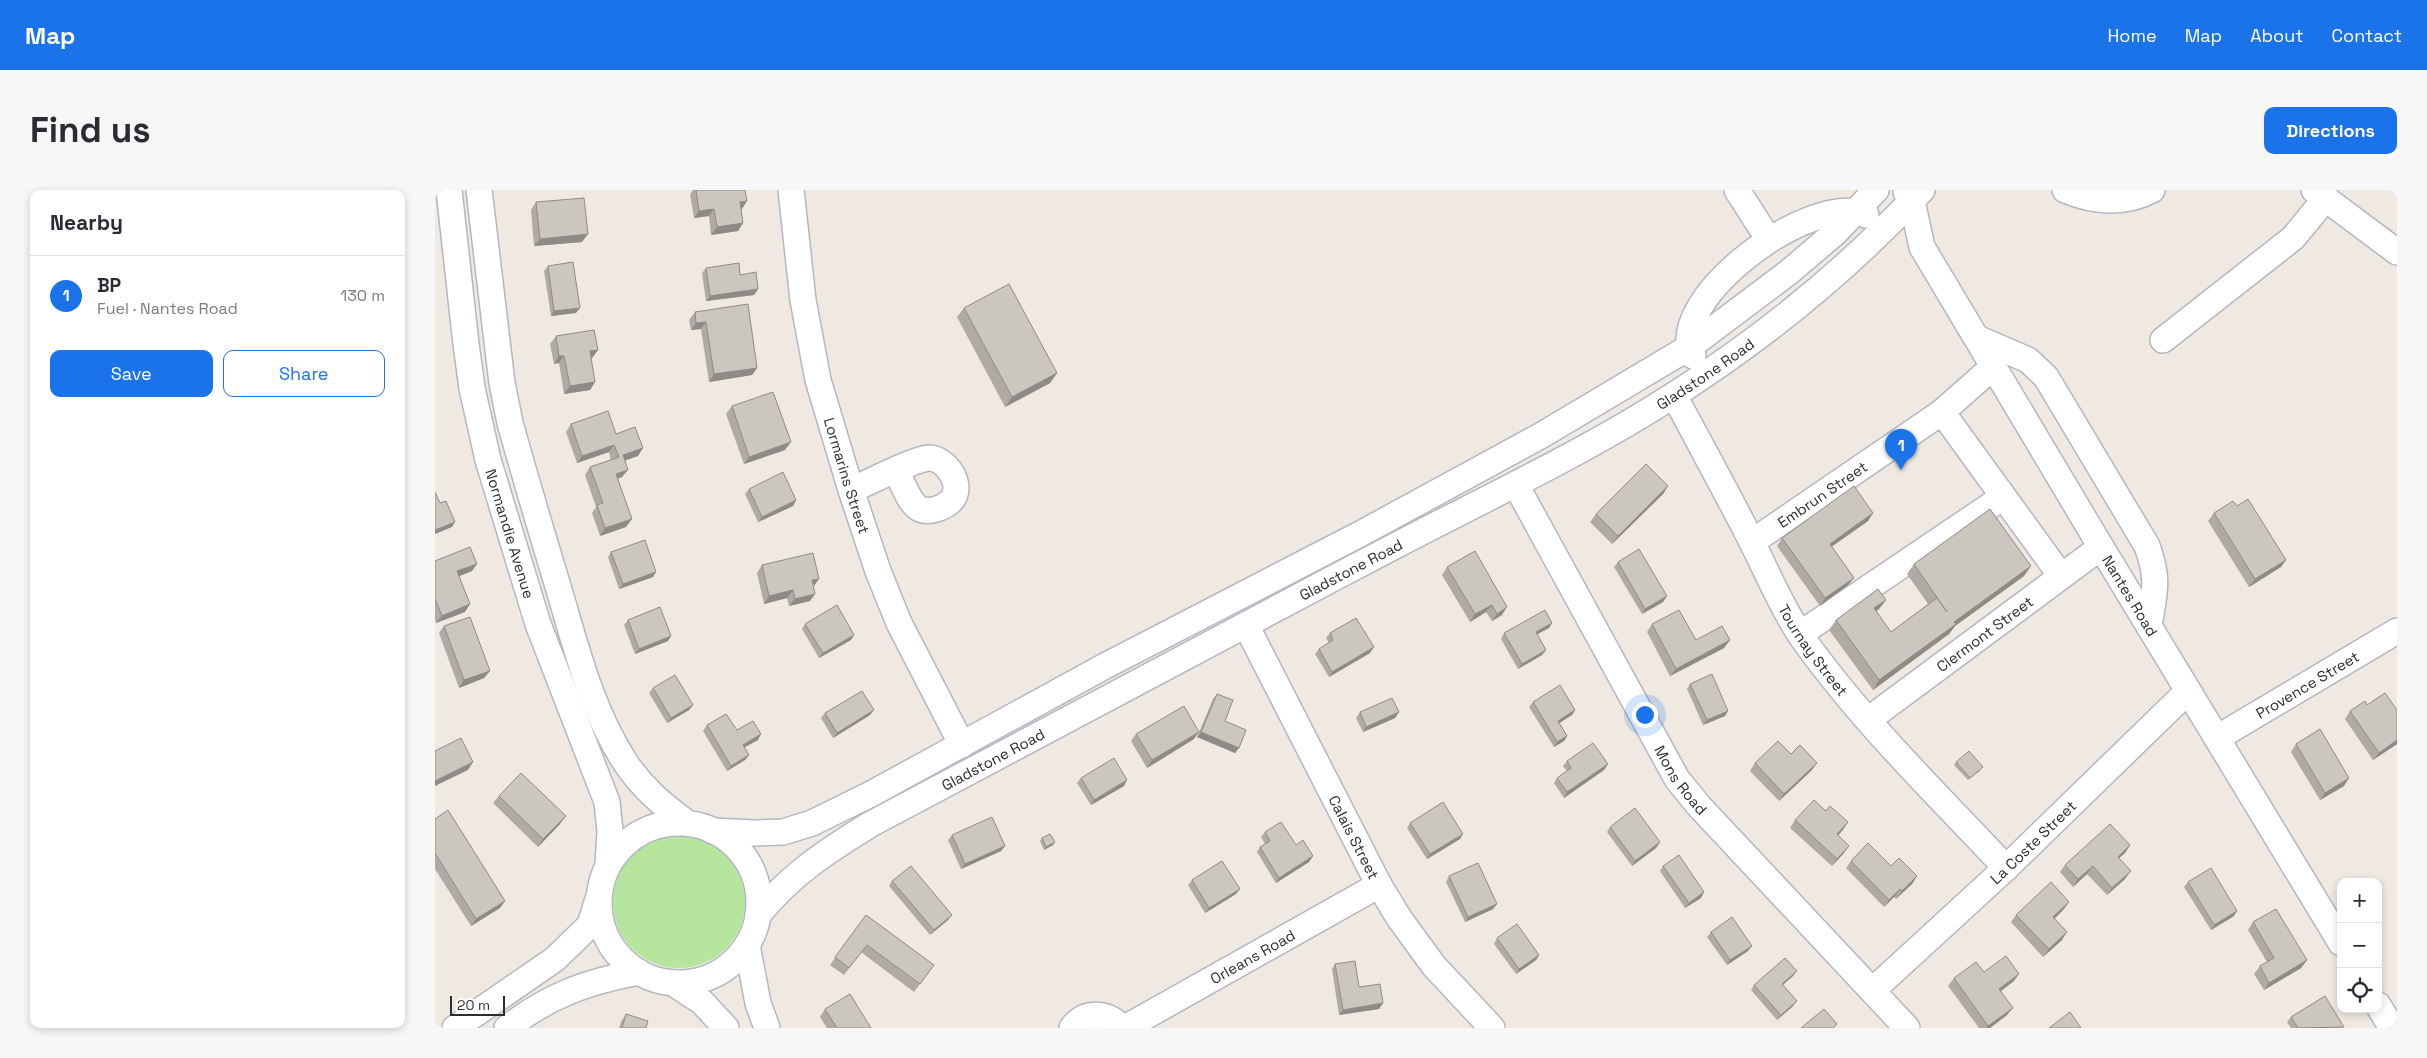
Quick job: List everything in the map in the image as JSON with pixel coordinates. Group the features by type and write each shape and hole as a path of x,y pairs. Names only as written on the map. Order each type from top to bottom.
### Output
{"street":[{"name":"Normandie Avenue","path":"449,190 472,388 488,460 539,624 607,802 610,831 608,865"},
{"name":"Normandie Avenue","path":"479,190 502,383 509,423 582,670 602,720 625,762 659,802 687,823"},
{"name":"Lormarins Street","path":"791,190 803,300 818,380 878,571 953,749 945,765 956,779"},
{"path":"1737,190 1767,237"},
{"name":"Gladstone Road","path":"713,831 783,832 812,823 1524,445 1689,348 1789,272 1836,232 1876,190"},
{"path":"2065,190 2083,198 2100,201 2123,200 2152,190"},
{"name":"Gladstone Road","path":"758,915 782,886 822,854 871,824 1539,473 1674,395 1755,339 1807,298 1886,229 1913,194"},
{"name":"Nantes Road","path":"1913,194 1923,247 2101,547 2337,936"},
{"path":"2163,340 2293,238 2320,194 2397,252"},
{"path":"1703,375 1689,348 1693,316 1709,287 1723,272 1767,237 1812,211 1829,206 1858,209 1886,229 1923,247"},
{"path":"1977,338 2028,360 2046,377 2147,546 2155,567 2157,583 2149,625"},
{"name":"Embrun Street","path":"1752,542 1943,412 1994,366"},
{"path":"1635,379 1652,408"},
{"name":"Tournay Street","path":"1674,395 1752,542 1777,596 1800,634 1831,678 2006,868"},
{"path":"1943,412 2061,576"},
{"path":"1524,445 1539,473"},
{"name":"Mons Road","path":"1479,469 1505,490 1677,779 1699,806 1907,1028"},
{"path":"851,490 896,471"},
{"path":"1800,634 2003,497"},
{"name":"Clermont Street","path":"1868,720 2101,547"},
{"path":"1254,589 1261,596 1269,614"},
{"path":"1211,611 1213,625 1225,637"},
{"name":"Calais Street","path":"1246,626 1379,885 1399,918 1434,966 1492,1028"},
{"name":"Provence Street","path":"2217,738 2397,631"},
{"name":"La Coste Street","path":"1873,990 2006,868 2188,691"},
{"path":"984,733 994,750 996,758"},
{"path":"455,1028 539,972 590,925 608,865 622,846 641,832 663,824 687,823 713,831 730,842 744,857 754,875 758,895 758,915 754,931 747,945 728,967 702,980 673,983 655,980 639,972 621,958 608,940 600,919 599,897"},
{"name":"Orleans Road","path":"1124,1028 1379,885"},
{"path":"747,945 758,1003 767,1028"},
{"path":"507,1028 527,1013 564,992 639,972"},
{"path":"673,983 702,1002 726,1028"},
{"path":"1072,1028 1083,1018 1101,1015 1109,1017 1124,1028"}],"green space":[{"path":"679,836 692,837 704,841 726,855 740,877 744,889 744,915 740,927 726,949 704,963 692,967 679,968 666,967 654,963 632,949 618,927 614,915 613,902 614,889 618,877 632,855 654,841 666,837"}],"building":[{"path":"696,190 745,190 747,201 740,202 743,223 717,227 714,209 699,211"},
{"path":"584,198 588,234 540,239 536,202"},
{"path":"573,262 580,308 554,311 548,266"},
{"path":"739,263 740,275 756,272 758,289 710,296 706,268"},
{"path":"1009,284 1057,373 1012,397 964,308"},
{"path":"748,304 757,368 714,374 706,322 696,323 695,312"},
{"path":"594,330 598,350 590,351 595,382 570,386 564,356 559,356 556,336"},
{"path":"773,392 791,442 749,457 732,406"},
{"path":"608,411 616,434 635,427 643,448 623,455 628,470 616,474 632,519 605,528 597,505 603,503 590,467 619,457 614,445 582,456 571,424"},
{"path":"1646,464 1668,486 1618,536 1596,514"},
{"path":"783,472 796,500 762,517 749,489"},
{"path":"1854,486 1873,513 1830,544 1854,578 1825,598 1782,538"},
{"path":"435,492 440,503 446,501 455,522 435,530"},
{"path":"2248,499 2286,560 2255,579 2214,513 2233,501 2237,506"},
{"path":"1990,509 2031,566 1879,680 1836,620 1878,589 1886,600 1874,608 1891,632 1937,598 1947,612 1914,564"},
{"path":"645,540 656,572 623,584 611,552"},
{"path":"470,547 477,564 457,571 470,604 442,616 435,599 435,561"},
{"path":"1639,549 1667,596 1645,609 1618,562"},
{"path":"1475,551 1507,607 1497,614 1492,605 1475,614 1447,567"},
{"path":"813,553 819,579 812,580 815,594 795,599 793,590 769,596 762,565"},
{"path":"837,605 854,635 823,653 805,624"},
{"path":"660,607 671,636 639,649 628,620"},
{"path":"1545,610 1552,623 1536,632 1546,650 1522,664 1504,633"},
{"path":"1679,610 1696,640 1722,626 1730,640 1676,669 1652,624"},
{"path":"470,617 490,671 464,680 444,626"},
{"path":"1356,618 1374,647 1332,672 1319,649 1333,640 1330,633"},
{"path":"1712,674 1728,711 1707,720 1690,684"},
{"path":"675,675 693,705 671,718 653,688"},
{"path":"1560,685 1575,710 1558,721 1567,736 1557,742 1533,702"},
{"path":"862,691 874,710 837,733 825,713"},
{"path":"2385,693 2397,710 2397,740 2379,753 2350,711 2365,701 2367,705"},
{"path":"1217,694 1233,700 1225,721 1246,730 1239,748 1201,732"},
{"path":"1392,698 1399,712 1366,727 1360,712"},
{"path":"1184,706 1199,732 1152,760 1136,734"},
{"path":"726,714 737,730 753,721 761,734 743,745 749,755 731,766 707,725"},
{"path":"2320,729 2349,778 2325,793 2296,744"},
{"path":"461,738 473,762 435,781 435,751"},
{"path":"1778,741 1791,754 1800,745 1817,763 1784,794 1755,763"},
{"path":"1593,743 1608,764 1567,792 1557,778 1571,768 1567,761"},
{"path":"1969,751 1983,767 1970,778 1956,762"},
{"path":"1114,758 1127,780 1094,800 1081,778"},
{"path":"521,773 566,816 543,839 499,796"},
{"path":"1814,800 1826,811 1830,806 1848,822 1837,834 1849,846 1837,859 1795,820"},
{"path":"1443,802 1463,834 1430,854 1410,823"},
{"path":"1635,808 1660,842 1635,861 1610,827"},
{"path":"448,810 505,901 476,919 435,853 435,819"},
{"path":"992,817 1005,846 965,864 952,835"},
{"path":"1281,822 1296,845 1303,840 1313,856 1279,878 1260,847 1270,841 1265,832"},
{"path":"2110,824 2130,845 2118,857 2131,871 2112,888 2093,866 2078,879 2065,865"},
{"path":"1050,834 1055,842 1046,847 1042,838"},
{"path":"1868,843 1891,866 1899,858 1917,876 1902,891 1900,889 1889,900 1851,861"},
{"path":"1679,855 1704,892 1689,903 1663,866"},
{"path":"1222,861 1240,889 1209,908 1192,880"},
{"path":"1478,863 1497,904 1468,917 1449,876"},
{"path":"911,866 952,915 934,930 892,881"},
{"path":"2211,868 2237,911 2214,925 2188,882"},
{"path":"2051,882 2069,902 2053,917 2067,932 2049,949 2016,915"},
{"path":"2276,909 2307,960 2269,983 2260,966 2274,958 2253,922"},
{"path":"866,915 934,965 920,984 867,945 849,968 835,957"},
{"path":"1732,917 1752,946 1730,960 1711,932"},
{"path":"1517,924 1539,955 1519,969 1497,938"},
{"path":"2006,956 2019,974 1999,989 2013,1008 1988,1026 1954,978 1976,962 1984,972"},
{"path":"1785,958 1797,971 1782,984 1797,1001 1781,1015 1754,985"},
{"path":"1355,961 1359,987 1380,984 1383,1003 1343,1010 1335,964"},
{"path":"850,994 871,1028 837,1028 825,1009"},
{"path":"2325,996 2344,1027 2298,1028 2291,1017"},
{"path":"1824,1009 1837,1024 1833,1028 1801,1028"},
{"path":"2070,1012 2081,1028 2049,1028"},
{"path":"626,1014 648,1021 646,1028 622,1028"}],"place":[{"name":"BP","path":"1901,470"}]}
